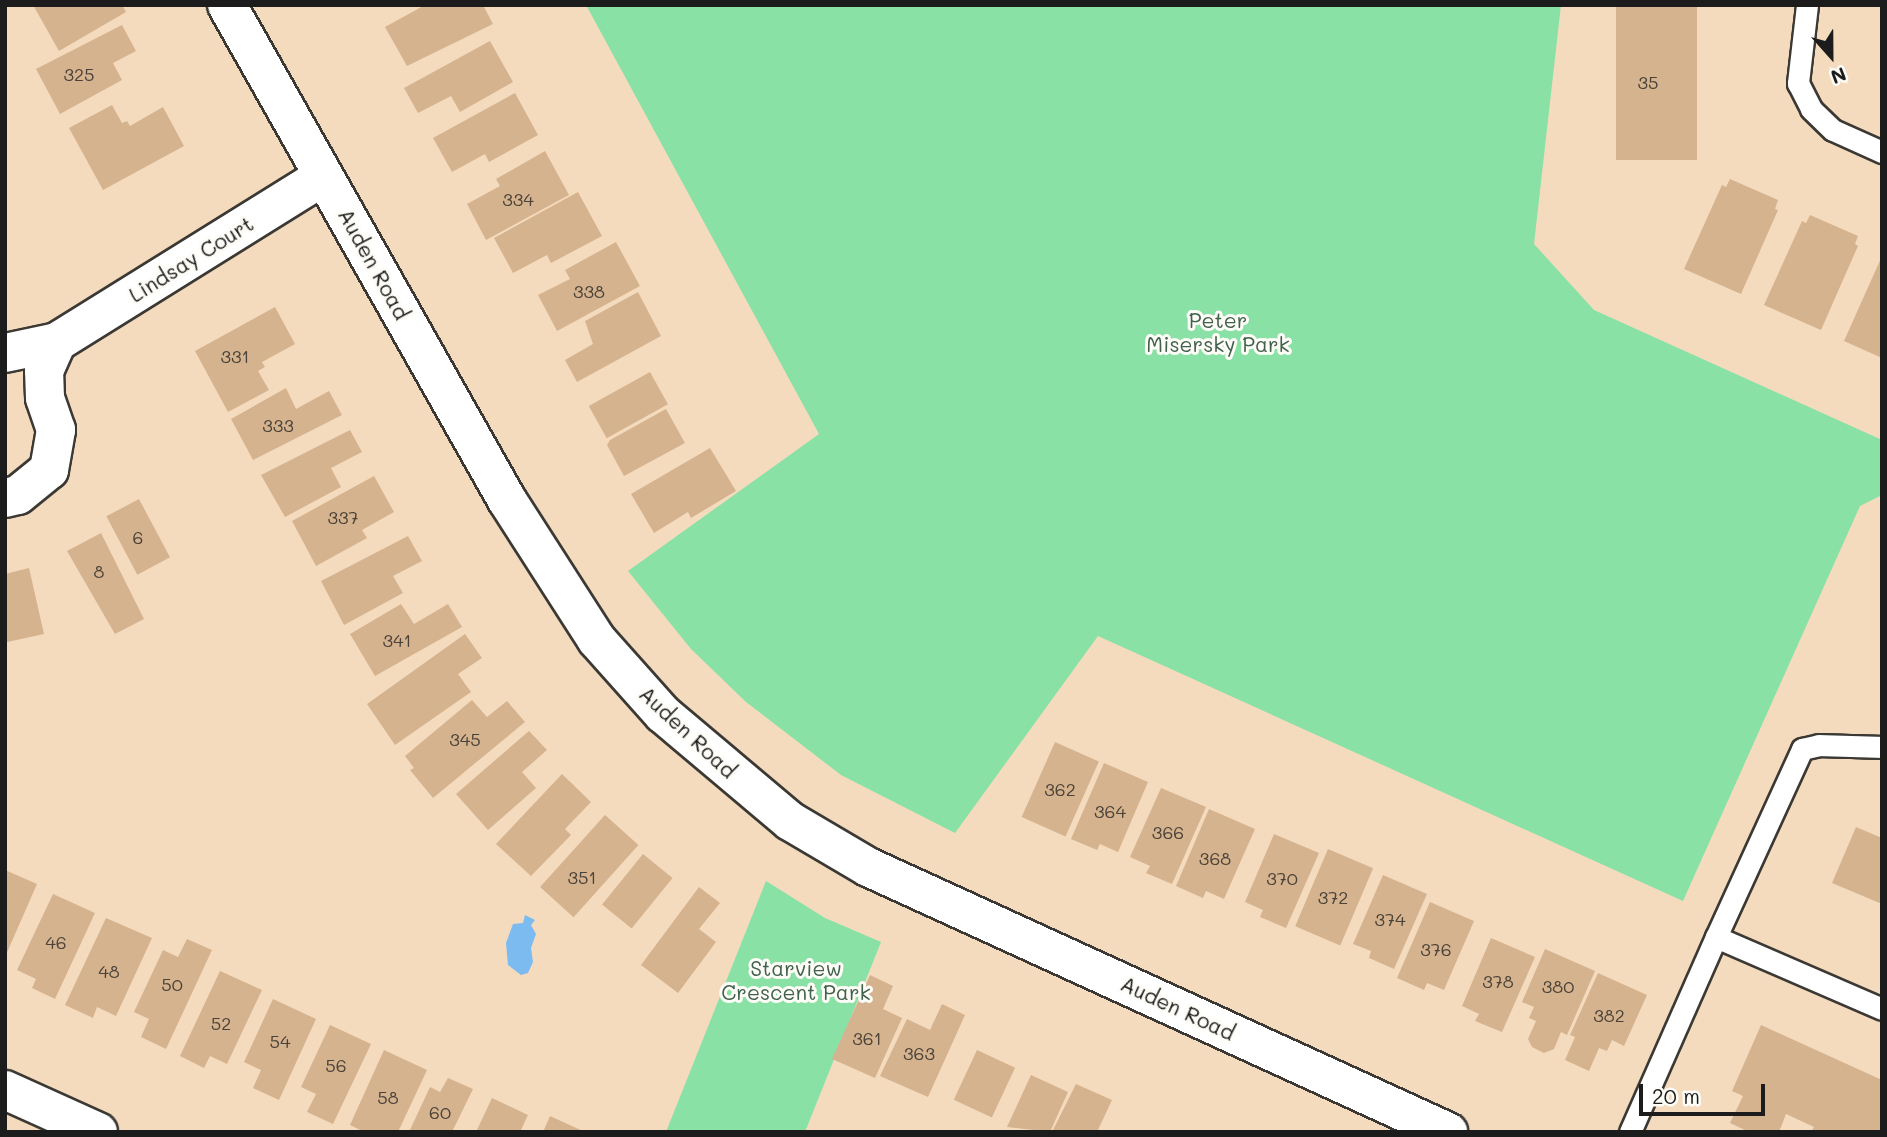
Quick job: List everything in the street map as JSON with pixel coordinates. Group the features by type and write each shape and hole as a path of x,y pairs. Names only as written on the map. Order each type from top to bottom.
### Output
{"street":[{"name":"Auden Road","path":"227,5 506,500 597,640 663,714 790,821 868,867 1448,1132"},
{"name":"Lindsay Court","path":"5,353 57,342 324,176"},
{"path":"5,498 18,495 49,470 55,430 46,398 44,371 57,342"},
{"path":"5,1090 97,1132"}],"lane":[{"path":"1807,5 1798,83 1811,110 1833,130 1882,152"},
{"path":"1630,1132 1802,749 1819,745 1882,747"},
{"path":"1716,937 1882,1009"}],"green space":[{"name":"Peter Misersky Park","path":"586,5 1561,5 1534,244 1594,310 1882,440 1882,495 1860,506 1683,901 1098,636 955,833 841,775 746,702 691,649 628,571 819,434"},
{"name":"Starview Crescent Park","path":"766,881 825,918 881,942 805,1132 666,1132"}],"water":[{"path":"525,915 535,920 531,925 536,934 531,948 533,962 528,973 521,975 508,965 506,943 513,924 523,923"}],"building":[{"path":"33,5 122,5 126,12 59,51"},
{"path":"425,5 483,5 493,24 407,66 385,27"},
{"path":"1616,5 1697,5 1697,160 1616,160"},
{"path":"122,25 136,51 113,63 122,80 60,114 36,69"},
{"path":"490,41 513,82 460,112 451,96 418,113 404,88"},
{"path":"515,93 538,135 489,162 485,154 452,172 433,138"},
{"path":"112,105 122,123 127,121 130,126 163,107 184,146 103,190 69,128"},
{"path":"545,151 569,195 486,240 467,204 500,186 496,179"},
{"path":"1730,179 1778,200 1775,209 1778,210 1741,294 1684,269 1722,185 1726,187"},
{"path":"578,192 602,236 551,263 547,255 513,273 494,238"},
{"path":"1810,215 1858,236 1855,244 1858,246 1821,330 1764,305 1802,221 1806,223"},
{"path":"616,242 640,286 557,331 538,295 570,279 565,270"},
{"path":"1882,256 1882,358 1844,341"},
{"path":"638,292 661,336 577,382 565,360 593,344 585,321"},
{"path":"275,307 295,344 262,362 265,367 258,371 269,390 228,412 195,351"},
{"path":"650,372 668,404 607,438 589,406"},
{"path":"286,388 296,409 329,391 342,415 253,460 231,419"},
{"path":"666,409 685,443 624,476 607,445 610,440"},
{"path":"350,430 362,452 331,468 341,487 285,517 261,475"},
{"path":"710,448 736,491 691,518 688,512 654,533 631,494"},
{"path":"374,476 394,512 362,530 367,538 316,566 292,521"},
{"path":"139,499 170,557 137,575 106,516"},
{"path":"101,533 144,619 115,634 67,551"},
{"path":"408,536 422,561 393,576 403,593 344,625 321,581"},
{"path":"29,568 44,634 7,642 5,574"},
{"path":"401,604 414,624 448,604 462,627 375,676 350,634"},
{"path":"465,634 482,658 458,674 471,692 395,745 367,704"},
{"path":"472,700 487,717 507,701 525,722 433,798 410,770 414,768 405,756"},
{"path":"529,731 547,750 522,772 536,788 488,830 456,794"},
{"path":"1055,742 1099,762 1065,836 1022,817"},
{"path":"1104,763 1148,782 1118,852 1100,844 1097,850 1071,839"},
{"path":"562,774 591,802 565,829 571,835 531,876 496,844"},
{"path":"1161,788 1206,807 1172,884 1146,873 1150,866 1130,857"},
{"path":"1209,809 1255,829 1224,899 1206,891 1203,898 1176,886"},
{"path":"605,815 638,845 574,917 540,887"},
{"path":"1856,827 1882,838 1882,904 1832,883"},
{"path":"1274,834 1319,853 1286,928 1260,917 1263,910 1245,902"},
{"path":"1328,849 1373,868 1340,945 1295,926"},
{"path":"643,854 673,878 632,928 602,905"},
{"path":"5,870 37,884 5,957"},
{"path":"1383,875 1427,894 1394,969 1369,958 1371,951 1353,944"},
{"path":"699,887 720,903 699,929 716,942 678,993 641,965"},
{"path":"53,894 95,913 55,999 32,988 36,979 17,970"},
{"path":"1430,902 1474,921 1444,990 1427,983 1424,990 1397,978"},
{"path":"106,918 152,938 116,1016 97,1007 93,1018 65,1005"},
{"path":"1491,938 1535,957 1502,1032 1475,1021 1479,1014 1462,1006"},
{"path":"187,939 212,950 166,1049 141,1037 149,1019 134,1012 163,950 178,957"},
{"path":"1545,949 1595,971 1567,1035 1561,1032 1554,1049 1544,1053 1532,1047 1528,1039 1536,1021 1529,1018 1534,1007 1522,1002"},
{"path":"220,971 262,990 227,1064 210,1056 204,1068 180,1056"},
{"path":"1598,973 1647,995 1624,1046 1612,1040 1607,1051 1599,1048 1589,1071 1565,1060 1575,1037 1570,1035"},
{"path":"870,975 893,986 883,1009 902,1018 875,1078 832,1059"},
{"path":"273,999 316,1019 279,1100 253,1088 261,1070 244,1062"},
{"path":"942,1004 965,1015 928,1097 880,1076 907,1019 930,1030"},
{"path":"330,1025 371,1044 333,1124 307,1112 316,1094 301,1087"},
{"path":"1761,1025 1882,1080 1882,1132 1811,1132 1814,1127 1786,1114 1779,1132 1749,1132 1730,1123 1743,1096 1732,1091"},
{"path":"384,1050 427,1070 398,1132 364,1132 350,1125"},
{"path":"977,1050 1015,1068 992,1118 954,1100"},
{"path":"1031,1075 1068,1092 1050,1132 1007,1127"},
{"path":"448,1078 473,1089 452,1132 409,1132 430,1087 440,1092"},
{"path":"1076,1084 1112,1100 1097,1132 1052,1132"},
{"path":"492,1098 528,1115 520,1132 476,1132"},
{"path":"550,1116 585,1132 543,1132"}]}
